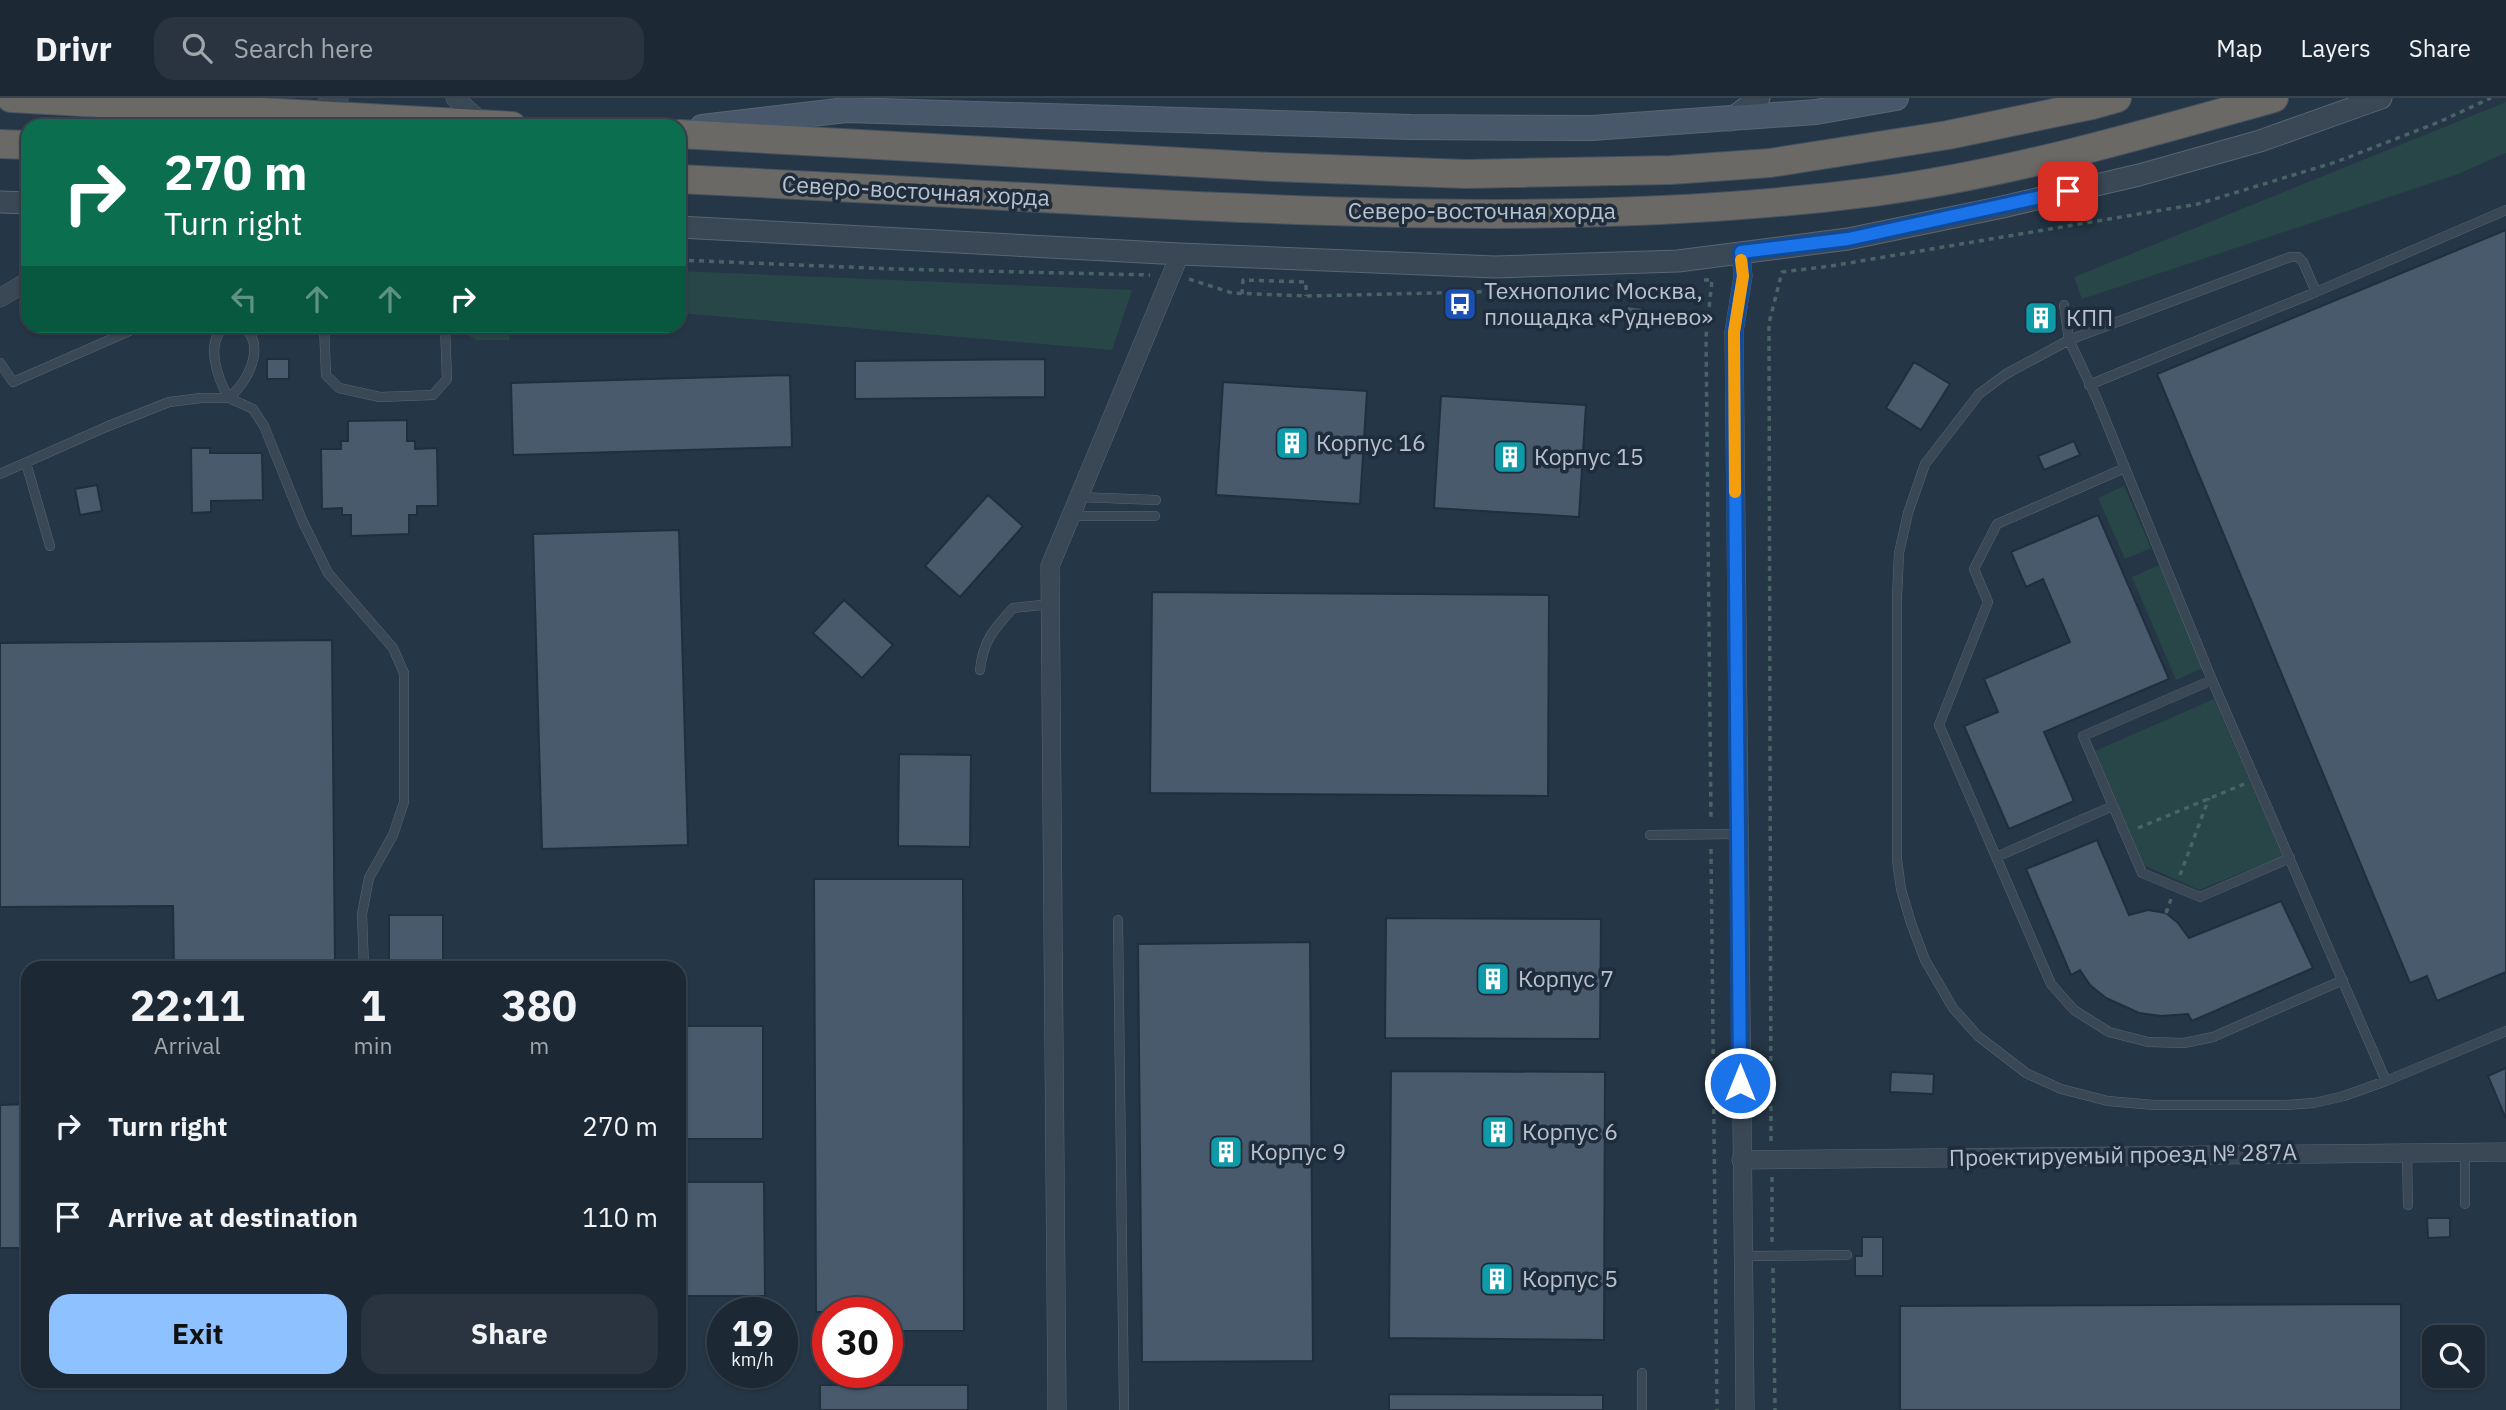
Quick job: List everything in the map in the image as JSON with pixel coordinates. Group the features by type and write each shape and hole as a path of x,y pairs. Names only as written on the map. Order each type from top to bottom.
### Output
{"highway":[{"path":"11,98 387,119"},
{"name":"Северо-восточная хорда","path":"686,132 1287,168 1466,174 1671,170 1770,163 1948,135 2117,98"},
{"name":"Северо-восточная хорда","path":"686,179 1266,210 1518,214 1713,206 1875,192 2023,165 2274,98"},
{"path":"0,144 21,145"}],"main road":[{"path":"686,131 846,110 1410,127 1592,128 1816,112 1894,98"}],"street":[{"path":"140,98 214,109"},
{"path":"312,115 339,98"},
{"path":"455,98 489,119"},
{"path":"1731,120 1759,98"},
{"path":"1886,98 1894,98"},
{"path":"686,227 1180,254 1495,267 1678,261 1848,239 1998,208 2101,184 2260,141 2381,98"},
{"path":"0,202 21,203"},
{"path":"1741,252 1743,276 1734,332 1745,1410"},
{"path":"1057,1410 1050,566 1180,254"},
{"path":"0,298 21,285"},
{"name":"Проектируемый проезд № 287А","path":"1741,1160 2506,1152"}],"lane":[{"path":"2089,385 2506,210"},
{"path":"2316,292 2303,262 2298,257 2290,257 2069,340 2006,374 1979,394 1926,464 1908,513 1899,553 1897,860 1901,889 1910,923 1925,960 1953,1008 1978,1036 2026,1073 2060,1088 2108,1101 2154,1105 2314,1103 2386,1081 2506,1031"},
{"path":"2064,305 2069,340 2212,680 2386,1081"},
{"path":"0,363 13,382 125,333"},
{"path":"220,333 214,356 218,376 229,397"},
{"path":"229,397 247,378 254,356 254,341 248,333"},
{"path":"324,333 326,375 339,387 380,397 433,395 447,379 445,333"},
{"path":"0,474 169,402 229,397 253,409 328,573 393,648 404,673 404,802 393,835 369,878 362,914 363,961"},
{"path":"26,463 50,546"},
{"path":"2125,468 1997,524 1974,569 1988,602 1939,725 2051,984 2074,1010 2109,1032 2148,1041 2184,1043 2213,1038 2343,981"},
{"path":"1078,497 1156,500"},
{"path":"1071,516 1155,516"},
{"path":"980,670 982,650 997,626 1013,608 1050,604"},
{"path":"2212,680 2082,736 2142,873 2200,897 2290,858"},
{"path":"1996,857 2113,806"},
{"path":"1650,835 1738,834"},
{"path":"1118,920 1124,1410"},
{"path":"2407,1152 2408,1205"},
{"path":"2465,1152 2465,1204"},
{"path":"1742,1256 1847,1255"},
{"path":"1642,1373 1642,1410"}],"path":[{"path":"1770,1138 1769,323 1782,272 2198,204 2336,162 2439,122 2491,98"},
{"path":"686,260 894,269 1150,275"},
{"path":"1187,278 1232,293 1306,296 1560,290 1643,285"},
{"path":"1242,294 1243,280 1306,282 1306,296"},
{"path":"1698,281 1712,280"},
{"path":"2125,833 2255,779"},
{"path":"2175,887 2208,798"},
{"path":"1772,1175 1775,1410"}],"green space":[{"path":"2506,102 2506,153 2458,174 2082,299 2074,277"},
{"path":"686,271 1132,290 1112,350 686,314"},
{"path":"466,333 509,333 509,340 477,340"},
{"path":"2124,486 2151,548 2125,559 2098,498"},
{"path":"2159,565 2203,668 2176,680 2132,577"},
{"path":"2214,699 2283,856 2199,890 2144,865 2095,751"}],"building":[{"path":"2506,230 2506,972 2437,1001 2427,976 2410,983 2157,374"},
{"path":"1627,306 1643,308 1641,330 1625,328"},
{"name":"КПП","path":"2048,307 2053,322 2034,328 2029,313"},
{"path":"267,359 289,359 289,379 267,379"},
{"path":"1045,359 1045,397 855,399 855,361"},
{"path":"1914,362 1950,384 1921,430 1886,408"},
{"path":"790,375 792,447 513,455 511,383"},
{"name":"Корпус 16","path":"1223,382 1367,391 1360,504 1216,495"},
{"name":"Корпус 15","path":"1441,396 1586,405 1579,517 1434,508"},
{"path":"407,420 407,441 415,441 415,449 437,448 438,506 417,506 417,515 409,515 409,534 351,536 351,515 342,515 342,508 322,509 321,449 341,449 341,441 348,441 348,421"},
{"path":"2074,441 2080,455 2044,470 2038,456"},
{"path":"191,448 210,448 210,453 262,453 263,500 211,501 211,512 192,513"},
{"path":"97,485 102,511 80,515 75,489"},
{"path":"988,495 1023,526 960,597 925,566"},
{"path":"2098,515 2169,679 2044,732 2074,801 2009,829 1964,726 1998,712 1984,679 2070,642 2043,579 2026,587 2011,552"},
{"path":"679,530 688,845 542,849 533,534"},
{"path":"1152,592 1549,595 1548,796 1150,793"},
{"path":"844,600 893,645 862,678 813,633"},
{"path":"332,640 335,961 174,961 173,906 0,907 0,643"},
{"path":"899,754 971,755 970,847 898,846"},
{"path":"2097,840 2129,915 2148,910 2166,913 2189,938 2281,901 2313,968 2192,1021 2188,1014 2161,1016 2139,1013 2106,998 2090,985 2080,970 2071,975 2026,869"},
{"path":"814,879 963,879 964,1331 903,1331 903,1297 816,1297"},
{"path":"389,915 443,915 443,961 389,961"},
{"name":"Корпус 7","path":"1386,918 1601,919 1600,1039 1385,1038"},
{"name":"Корпус 9","path":"1310,942 1313,1361 1142,1362 1138,944"},
{"path":"686,1026 763,1026 763,1139 686,1139"},
{"path":"2506,1068 2506,1119 2488,1076"},
{"path":"1391,1071 1605,1072 1604,1340 1389,1338"},
{"path":"1891,1072 1934,1074 1933,1094 1890,1092"},
{"path":"21,1104 21,1248 0,1248 0,1105"},
{"path":"686,1182 764,1182 765,1296 686,1296"},
{"path":"2427,1218 2450,1218 2450,1237 2428,1238"},
{"path":"1862,1237 1883,1237 1883,1276 1855,1276 1855,1256 1862,1256"},
{"path":"2401,1304 2401,1410 1900,1410 1900,1306"},
{"path":"968,1385 968,1410 820,1410 820,1388"},
{"path":"1389,1394 1603,1395 1603,1410 1389,1410"}],"slow traffic":[{"path":"1735,492 1734,332 1743,276 1741,260"}],"place":[{"name":"Технополис Москва, площадка «Руднево»","path":"1460,304"},
{"name":"КПП","path":"2041,318"},
{"name":"Корпус 16","path":"1292,443"},
{"name":"Корпус 15","path":"1510,457"},
{"name":"Корпус 7","path":"1493,979"},
{"name":"Корпус 6","path":"1498,1132"},
{"name":"Корпус 9","path":"1226,1152"},
{"name":"Корпус 5","path":"1497,1279"}],"route":[{"path":"1740,1083 1734,332 1743,276 1741,252 1848,239 2068,191"}]}
